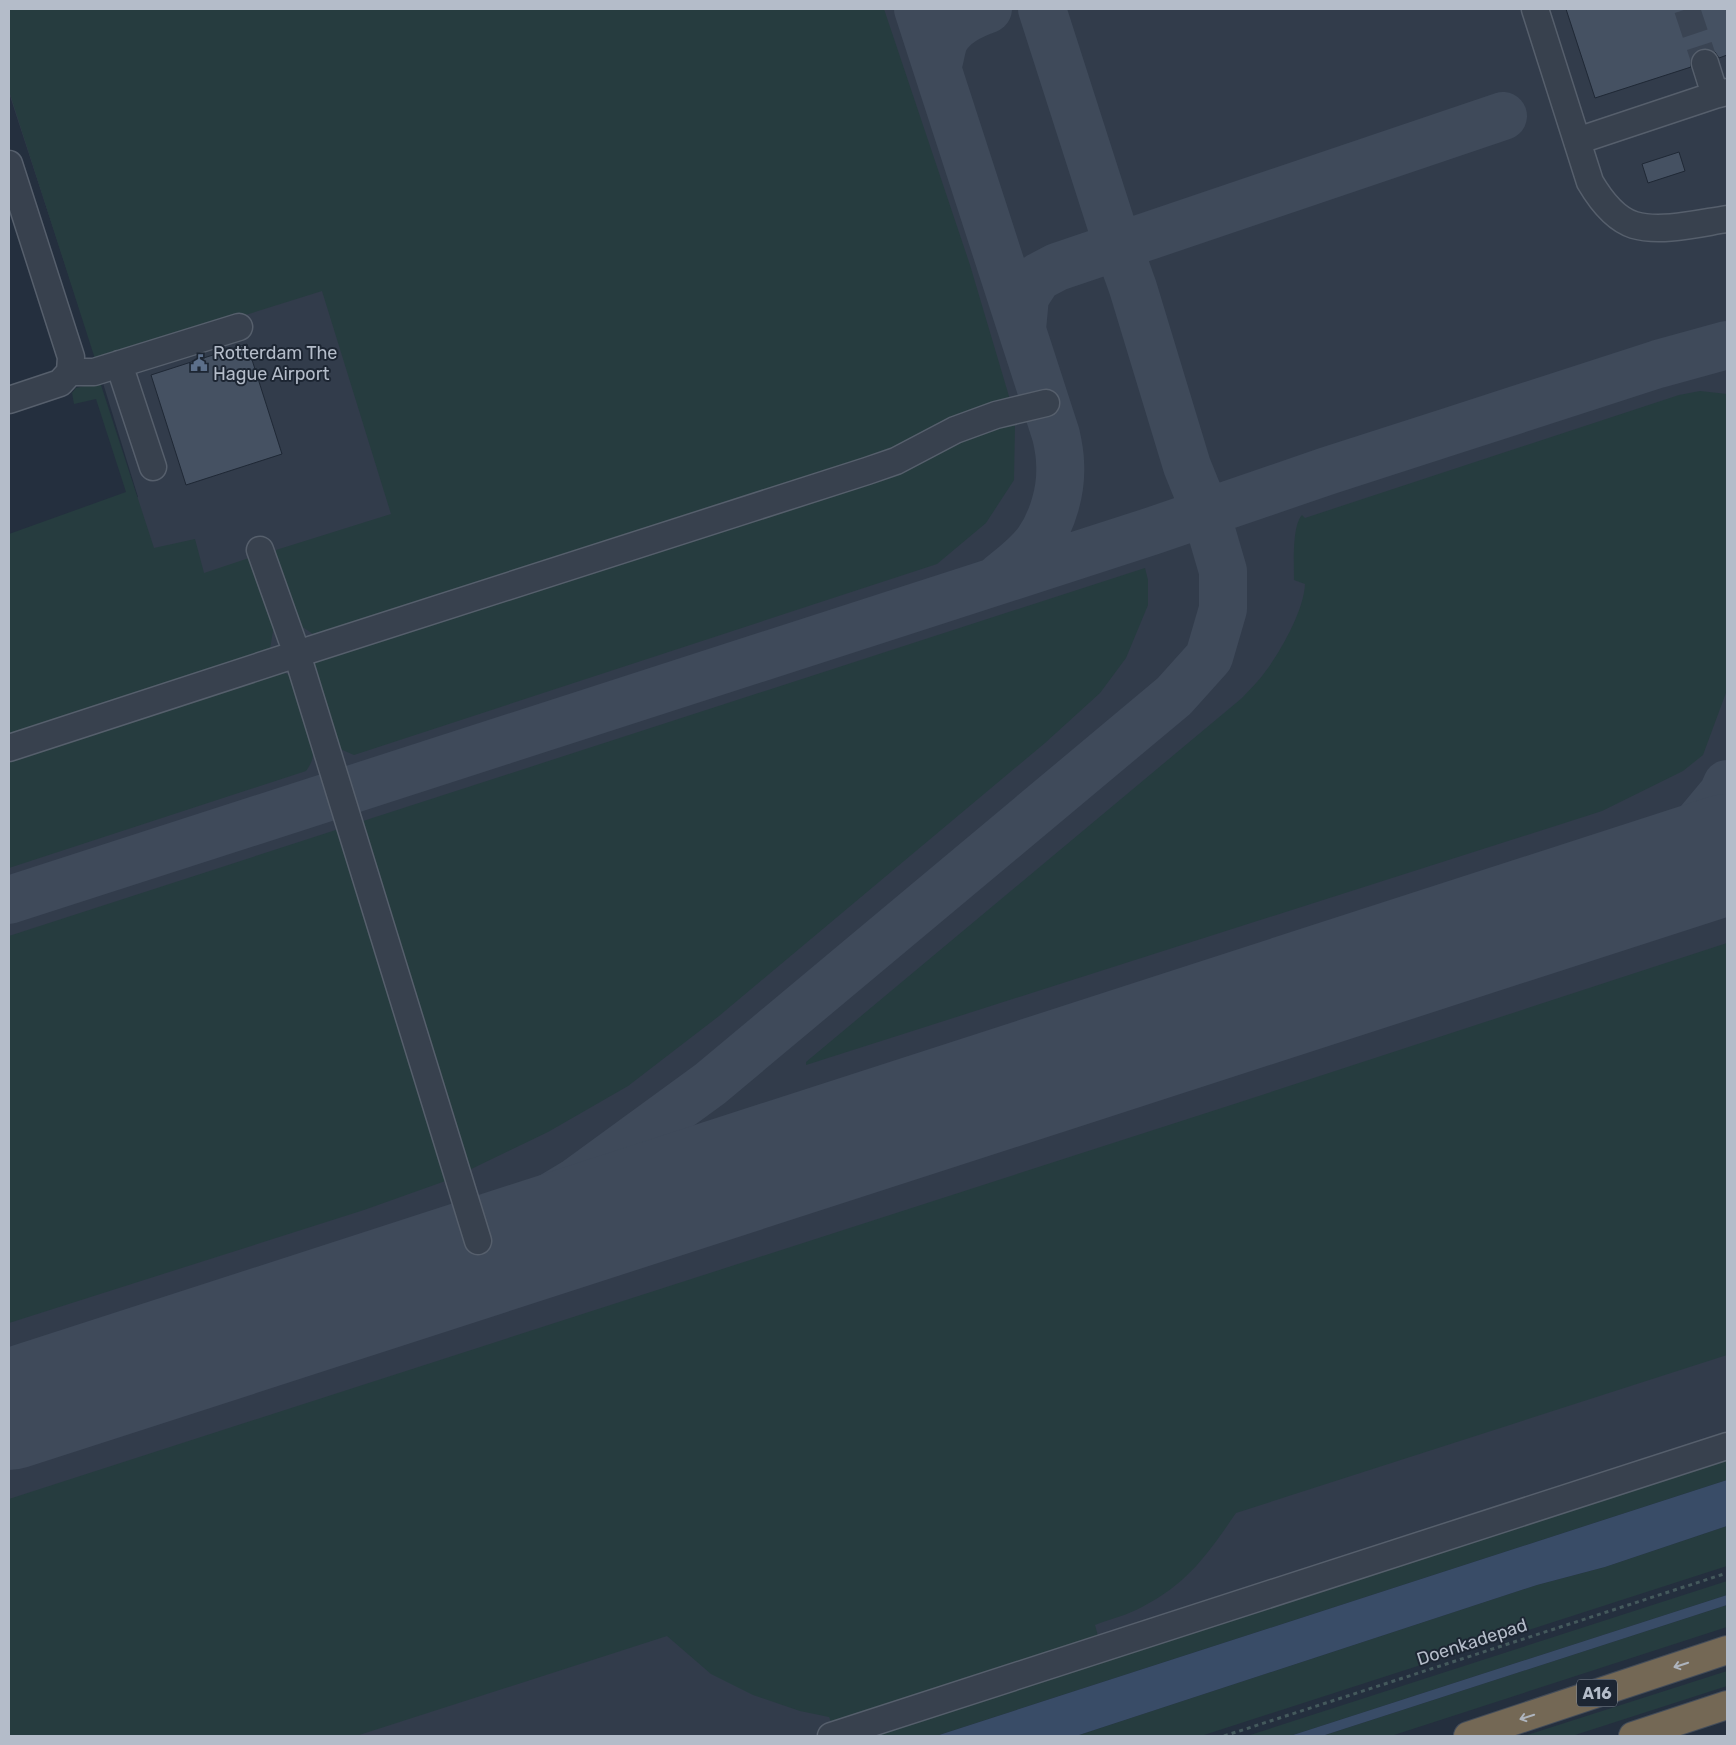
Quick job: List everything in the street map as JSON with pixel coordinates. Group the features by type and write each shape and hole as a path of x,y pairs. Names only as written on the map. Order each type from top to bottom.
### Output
{"highway":[{"name":"A16","path":"1468,1736 1727,1650"},
{"path":"1638,1735 1727,1705"},
{"path":"1638,1735 1727,1721"}],"street":[{"path":"1535,9 1590,182 1600,198 1616,214 1633,225 1671,227 1727,218"},
{"path":"1577,141 1721,94 1705,62"},
{"path":"9,164 71,357 70,372 60,383 9,400"},
{"path":"70,372 94,372 239,327"},
{"path":"119,364 154,467"},
{"path":"9,748 867,471 896,461 955,430 996,415 1046,403"},
{"path":"260,550 297,654 478,1241"},
{"path":"831,1736 1727,1446"}],"path":[{"name":"Doenkadepad","path":"1224,1736 1727,1573"}],"shaded area":[{"name":"Rotterdam The Hague Airport","path":"9,9 1727,9 1727,1469 905,1736 9,1736 9,540 138,497 91,344 9,93"}],"green space":[{"path":"9,9 884,9 970,265 1011,403 917,444 325,636 313,634 295,622 275,556 276,550 391,514 322,291 96,362 9,91"},
{"path":"100,382 154,548 195,539 204,573 252,557 274,625 270,649 256,660 9,739 9,534 126,492 96,399 74,404 72,393 76,388"},
{"path":"1700,391 1727,394 1727,690 1703,755 1683,771 1602,811 806,1065 806,1062 1242,698 1257,682 1284,642 1301,606 1305,584 1294,580 1294,555 1295,536 1302,515 1305,518 1679,395"},
{"path":"1015,424 1014,480 986,523 937,564 354,755 338,748 312,665 318,656 983,430"},
{"path":"1145,568 1148,580 1148,605 1126,658 1100,693 1045,743 719,1016 628,1086 548,1132 465,1172 357,823"},
{"path":"276,670 291,677 300,702 313,753 312,761 306,771 9,868 9,754"},
{"path":"342,828 451,1179 364,1210 9,1323 9,936"},
{"path":"1727,943 1727,1355 1236,1513 1206,1555 1172,1588 1137,1610 1095,1625 1101,1647 836,1732 829,1717 800,1711 753,1695 711,1674 667,1636 356,1736 9,1736 9,1499"},
{"path":"1727,1456 1727,1480 936,1736 864,1736"},
{"path":"1727,1526 1727,1566 1201,1736 1076,1736 1537,1585 1605,1567"},
{"path":"1727,1581 1727,1595 1290,1736 1247,1736"},
{"path":"1727,1605 1727,1627 1391,1736 1322,1736"},
{"path":"1727,1671 1727,1686 1572,1736 1524,1736"}],"water":[{"path":"1727,1480 1727,1526 1605,1567 1537,1585 1076,1736 936,1736"},
{"path":"1727,1595 1727,1605 1322,1736 1290,1736"}],"building":[{"path":"1566,9 1727,9 1727,55 1719,58 1715,52 1709,49 1700,49 1694,53 1691,59 1691,67 1595,98"},
{"path":"1679,152 1685,171 1648,183 1642,164"},
{"path":"247,344 282,454 186,485 151,375"}],"taxiway":[{"path":"918,9 1056,435 1059,452 1060,483 1048,525 1033,548 1000,577"},
{"path":"937,68 947,35 969,17 988,9"},
{"path":"369,1293 436,1266 577,1181 710,1084 1174,696 1209,657 1223,609 1223,571 1206,513 1187,466 1133,288 1042,9"},
{"path":"1022,329 1025,297 1038,277 1057,267 1503,116"},
{"path":"9,900 1152,531 1327,471 1658,364 1727,345"},
{"path":"1570,905 1637,873 1688,835 1723,793 1727,784"}],"runway":[{"path":"9,1410 1727,854"}],"tunnel":[{"path":"1687,9 1705,63"}],"place":[{"name":"Rotterdam The Hague Airport","path":"199,363"}]}
